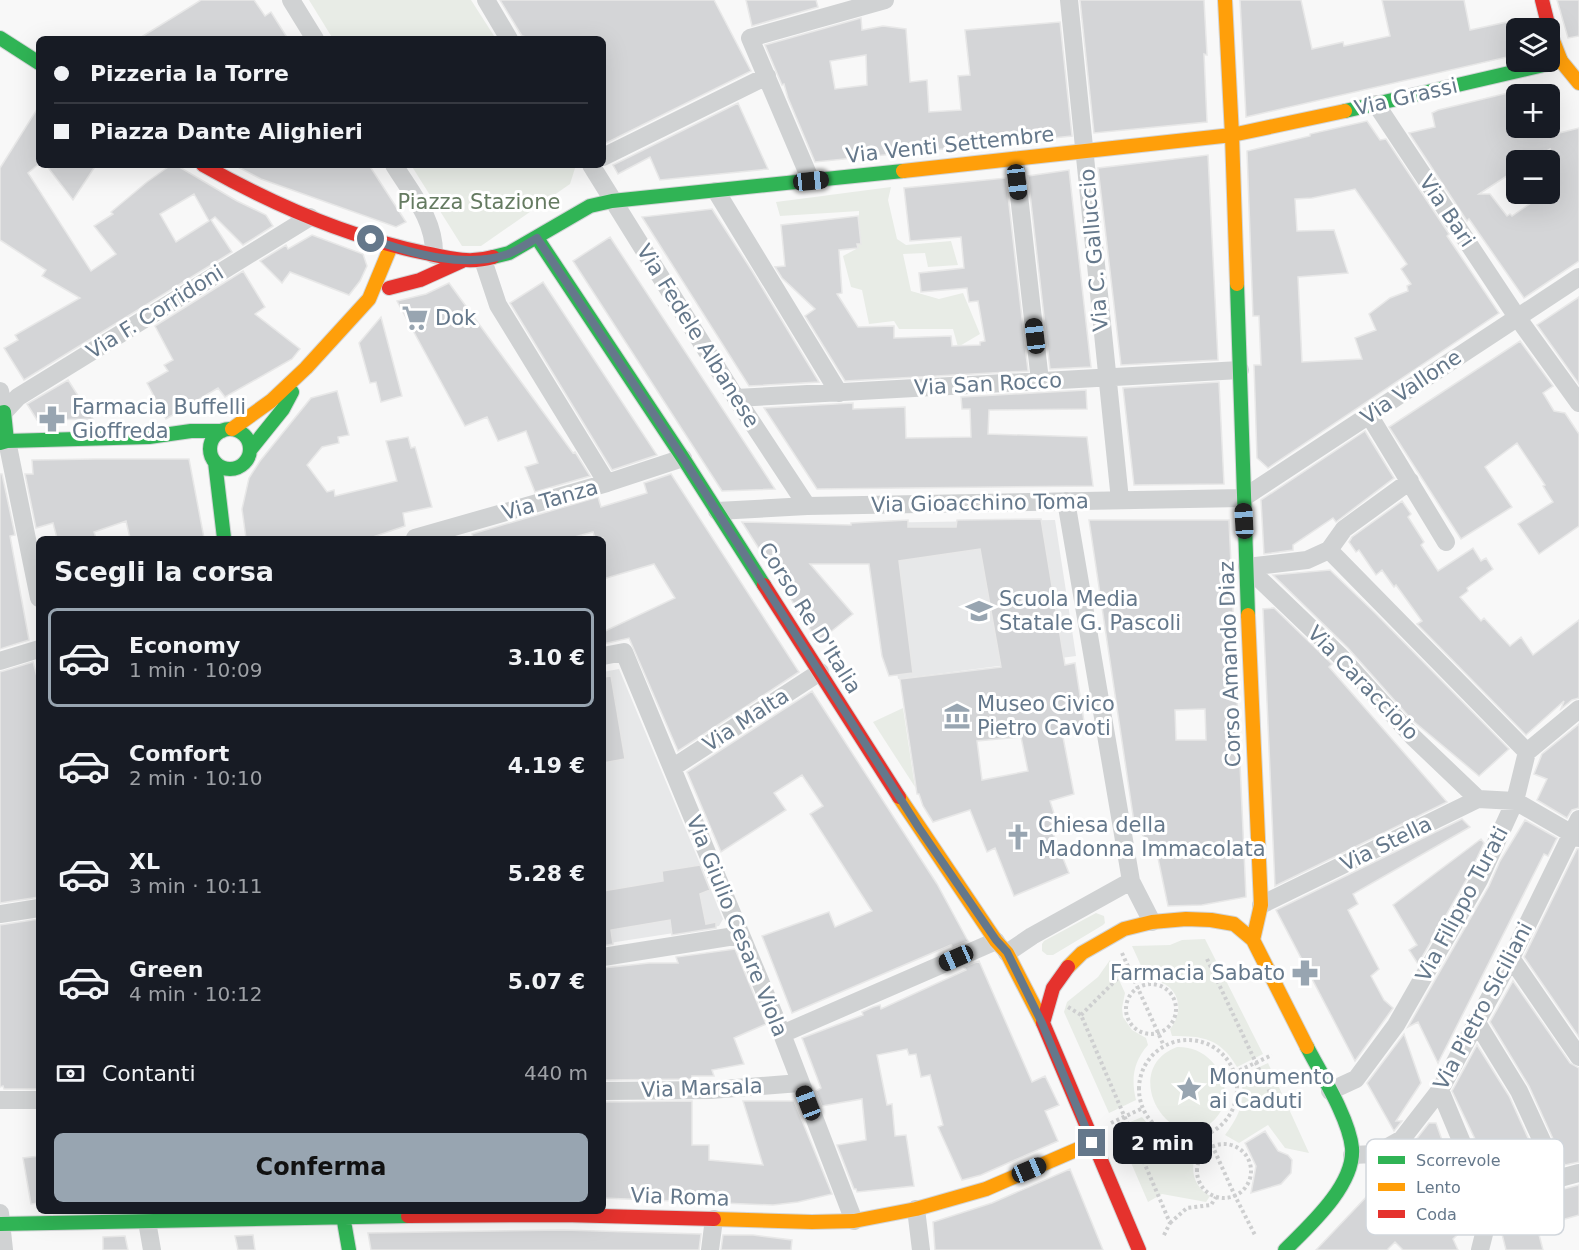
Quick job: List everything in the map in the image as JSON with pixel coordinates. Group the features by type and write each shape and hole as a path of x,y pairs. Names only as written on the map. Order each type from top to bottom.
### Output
{"main road":[{"name":"Corso Amando Diaz","path":"1225,0 1233,135 1243,498 1261,905 1253,940"},
{"path":"1542,0 1546,18"},
{"path":"3,44 36,61"},
{"path":"1560,46 1570,59 1579,83"},
{"name":"Via Grassi","path":"1233,135 1570,59"},
{"name":"Via Venti Settembre","path":"208,168 244,188 310,217 391,246 411,262 434,255 462,261 483,260 509,253 590,206 612,201 1015,160 1233,135"},
{"name":"Corso Re D'Italia","path":"537,238 683,458 919,828 1001,946 1042,1023 1139,1250"},
{"path":"369,299 391,246"},
{"path":"225,536 205,452 214,436 271,401 306,368 369,299 389,288 420,280 462,261"},
{"path":"389,288 411,262"},
{"path":"226,536 235,477 247,460 250,450 283,409 306,368"},
{"path":"2,413 3,442 149,437 227,430 242,432 249,440 250,450"},
{"path":"149,437 205,452 222,467 231,469 235,477"},
{"path":"1042,1023 1053,988 1082,953 1124,929 1152,922 1186,919 1210,920 1234,924 1253,940 1330,1091 1351,1142 1352,1155 1335,1196 1307,1229 1285,1250"},
{"name":"Via Roma","path":"588,1214 854,1221 915,1209 986,1188 1092,1143"},
{"path":"342,1214 349,1250"},
{"name":"Via Roma","path":"1,1220 342,1214"}],"street":[{"path":"291,0 313,36"},
{"path":"486,0 507,36"},
{"path":"811,181 750,38 885,0"},
{"name":"Via C. Galluccio","path":"1069,0 1120,500"},
{"path":"606,156 766,76"},
{"name":"Via Bari","path":"1376,104 1517,317 1579,402"},
{"path":"1015,160 1040,381"},
{"path":"396,168 429,221 435,240 434,255"},
{"name":"Via Fedele Albanese","path":"593,168 736,398 807,506"},
{"path":"716,191 839,393"},
{"name":"Via F. Corridoni","path":"2,413 18,397 310,217"},
{"path":"483,260 498,305 607,483"},
{"name":"Via Vallone","path":"1243,498 1579,276"},
{"name":"Via San Rocco","path":"736,398 1240,370"},
{"path":"0,391 2,413"},
{"path":"1369,415 1446,542"},
{"path":"3,442 36,585"},
{"name":"Via Tanza","path":"422,536 607,483 683,458"},
{"path":"1247,567 1307,560 1329,550 1344,529 1410,482"},
{"name":"Via Gioacchino Toma","path":"717,511 807,506 1243,498"},
{"path":"1066,501 1131,882 1152,922"},
{"path":"1329,550 1527,752 1579,709"},
{"name":"Via Caracciolo","path":"1247,567 1340,657 1413,737 1478,800"},
{"path":"0,661 36,650"},
{"name":"Via Giulio Cesare Viola","path":"606,655 624,652 782,1034 854,1221"},
{"name":"Via Malta","path":"672,768 820,672"},
{"name":"Via Filippo Turati","path":"1330,1091 1356,1079 1396,1025 1479,880 1515,801 1527,752"},
{"name":"Via Stella","path":"1261,905 1478,800 1515,801"},
{"path":"1515,801 1576,830"},
{"name":"Via Pietro Siciliani","path":"1403,1139 1440,1090 1576,830"},
{"path":"782,1034 1001,946 1032,936 1131,882"},
{"path":"0,914 36,908"},
{"path":"606,957 741,935"},
{"path":"1511,958 1579,1057"},
{"path":"1476,1021 1519,1091 1541,1139"},
{"name":"Via Marsala","path":"606,1091 711,1090 800,1083"},
{"path":"1440,1090 1460,1139"},
{"path":"0,1100 36,1100"},
{"name":"Via Pietro Siciliani","path":"1352,1155 1366,1154"},
{"path":"1564,1177 1579,1173"},
{"path":"915,1209 921,1250"},
{"path":"146,1216 152,1250"},
{"path":"710,1250 714,1219"},
{"path":"1,1220 4,1250"},
{"path":"1480,1250 1484,1235"}],"path":[{"path":"1119,946 1164,1046"},
{"path":"1207,959 1274,1101"},
{"path":"1081,1015 1129,967"},
{"path":"1148,984 1158,985 1168,990 1174,998 1176,1009 1174,1019 1167,1028 1158,1033 1149,1034 1140,1031 1128,1019 1127,1001 1138,987 1148,984"},
{"path":"1063,1003 1081,1015 1170,1223"},
{"path":"1191,1040 1206,1043 1223,1055 1234,1072 1237,1087 1235,1102 1225,1120 1207,1134 1192,1137 1170,1134 1151,1121 1143,1108 1140,1097 1142,1073 1154,1053 1164,1046 1177,1041 1191,1040"},
{"path":"1234,1072 1272,1055"},
{"path":"1111,1124 1143,1108"},
{"path":"1207,1134 1255,1235"},
{"path":"1234,1145 1243,1151 1249,1160 1251,1170 1249,1181 1244,1190 1235,1196 1216,1197 1201,1186 1197,1168 1199,1159 1213,1146 1234,1145"},
{"path":"1163,1237 1170,1223 1187,1208 1210,1206 1216,1197"}],"shaded area":[{"name":"Scuola Media Statale G. Pascoli","path":"1055,520 1076,656 898,679 883,566 869,566 865,523"},
{"path":"619,669 723,919 719,926 606,944 606,671"}],"green space":[{"path":"309,0 471,0 494,36 331,36"},
{"name":"Piazza Stazione","path":"413,168 575,168 570,184 481,246 462,246"},
{"path":"891,187 888,200 897,239 906,245 951,241 958,265 928,267 925,253 903,254 911,291 939,299 963,293 980,334 958,347 953,329 899,329 894,321 869,324 862,290 851,287 843,256 858,248 859,211 780,216 776,202"},
{"path":"903,708 915,787 873,722"},
{"path":"1096,913 1104,916 1103,925 1053,955 1047,955 1042,951 1044,941"},
{"path":"1205,939 1263,1054 1237,1067 1231,1057 1217,1044 1202,1038 1172,1036 1170,1029 1178,1013 1176,997 1166,985 1148,981 1132,946 1170,945 1182,940"},
{"path":"1110,960 1125,993 1123,1017 1132,1030 1146,1038 1148,1045 1134,1071 1136,1100 1109,1113 1064,1012 1067,1002 1098,977"},
{"path":"1177,1047 1203,1054 1216,1067 1224,1084 1225,1097 1220,1113 1212,1122 1196,1130 1180,1128 1166,1119 1156,1106 1151,1090 1152,1073 1160,1058"},
{"path":"1268,1063 1309,1153 1285,1148 1268,1125 1239,1143 1225,1135 1234,1121 1242,1100 1240,1076"},
{"path":"1142,1117 1161,1135 1202,1148 1194,1160 1193,1167 1199,1186 1210,1196 1206,1202 1162,1194 1148,1202 1116,1128"}],"building":[{"path":"201,0 254,0 265,16 271,12 286,36 143,36"},
{"path":"500,0 714,0 751,71 606,143 606,36 522,36"},
{"path":"746,0 816,0 818,7 752,26"},
{"path":"1080,0 1204,0 1207,122 1094,133"},
{"path":"1240,0 1301,0 1312,49 1343,42 1344,46 1390,36 1382,0 1464,0 1470,30 1506,22 1506,57 1246,117"},
{"path":"1557,0 1579,0 1579,36 1568,38"},
{"path":"861,18 862,30 883,26 906,29 910,82 927,80 929,112 961,110 958,76 970,75 965,30 1060,22 1072,136 815,162 784,84 782,85 765,45","holes":["866,55 867,85 835,89 830,61"]},
{"path":"1506,93 1506,138 1560,138 1560,133 1579,128 1579,261 1524,298 1469,219 1467,221 1409,133 1435,127 1432,113"},
{"path":"738,103 768,169 660,180 650,157 618,174 613,165"},
{"path":"36,111 36,166 28,173 91,271 116,254 94,226 113,214 111,212 167,168 181,168 266,215 273,226 243,245 215,217 211,220 232,252 24,380 4,348 18,340 15,335 80,298 42,276 46,270 0,240 0,168","holes":["194,194 209,221 176,242 160,214"]},
{"path":"1367,121 1380,140 1386,139 1499,313 1268,468 1257,458 1254,365 1261,365 1259,316 1253,316 1247,151 1310,136 1310,134","holes":["1355,189 1407,264 1401,269 1411,284 1407,286 1408,291 1390,298 1369,314 1376,330 1355,338 1362,359 1302,362 1298,277 1348,273 1334,230 1297,231 1295,199 1312,198"]},
{"path":"1208,155 1218,360 1121,365 1098,168"},
{"path":"48,168 94,168 73,200"},
{"path":"240,168 371,168 406,222 396,227 261,179"},
{"path":"1069,170 1091,367 1050,369 1028,176"},
{"path":"1006,178 1028,371 845,381 805,316 815,309 782,278 775,267 785,266 781,225 858,216 861,244 857,244 858,248 839,250 842,293 837,294 858,327 894,326 894,338 951,336 952,346 980,345 980,342 985,341 978,301 969,302 967,288 921,292 919,273 964,268 961,237 910,241 904,188"},
{"path":"712,209 819,382 749,386 642,217"},
{"path":"312,235 363,254 367,266 360,281 349,295 290,272 282,283 260,261 286,245 288,249"},
{"path":"610,237 775,489 722,491 573,261"},
{"path":"243,271 265,307 255,314 300,349 292,359 225,397 218,388 166,419 147,383 168,371 164,365 173,360 155,326"},
{"path":"543,282 657,455 612,470 510,303"},
{"path":"449,283 573,453 575,452 590,476 535,492 525,467 538,463 526,431 498,441 487,417 465,426 397,301 426,294"},
{"path":"1579,297 1579,384 1537,325"},
{"path":"381,317 402,396 381,402 376,382 370,383 359,343"},
{"path":"1520,341 1553,386 1543,393 1554,411 1565,413 1579,434 1579,526 1539,554 1518,524 1553,502 1543,486 1545,485 1517,443 1485,467 1512,507 1461,539 1389,427"},
{"path":"68,380 93,419 37,420 27,404"},
{"path":"1219,382 1224,484 1134,485 1123,388"},
{"path":"1086,390 1087,409 989,410 988,434 1087,437 1093,486 817,489 764,408 853,403 853,409 905,407 906,438 971,437 970,409 962,409 961,397"},
{"path":"337,391 349,435 338,437 339,443 322,447 307,465 327,492 334,490 335,496 397,481 386,441 408,437 411,448 415,447 432,507 403,513 405,526 376,536 246,536 242,509 249,478 311,398"},
{"path":"1365,431 1394,478 1336,522 1333,518 1293,545 1293,550 1264,554 1261,500"},
{"path":"189,459 204,536 130,536 126,521 94,532 95,536 56,536 53,523 36,528 25,474 33,474 32,460"},
{"path":"0,474 2,474 15,535 10,536 29,640 0,649"},
{"path":"671,474 799,672 678,751 629,638 606,643 606,631 675,598 654,564 606,578 606,536 594,536 593,532 578,536 472,536 472,534 598,497 601,507 647,493 644,483"},
{"path":"1402,501 1411,514 1408,517 1424,542 1421,545 1438,571 1473,548 1481,561 1486,558 1493,569 1467,588 1468,591 1460,597 1481,621 1484,618 1510,646 1521,637 1533,655 1579,620 1579,698 1572,700 1561,709 1564,701 1526,735 1417,624 1422,621 1396,585 1394,587 1382,570 1376,575 1359,550 1356,552 1349,542 1352,537"},
{"path":"1041,519 1065,665 1075,663 1085,728 1062,732 1074,794 1050,801 1057,823 1050,826 1069,873 1014,896 995,848 987,852 970,810 933,822 923,806 917,794 900,679 1001,667 980,549 899,561 913,673 889,676 882,656 869,564 810,564 853,614 818,642 742,522 851,525 851,523 908,520 908,527 956,527 957,520","holes":["1021,737 1028,771 982,780 977,741"]},
{"path":"1089,520 1229,520 1246,897 1202,905 1168,906 1158,858 1134,822","holes":["1205,709 1206,740 1176,740 1175,710"]},
{"path":"1330,570 1509,749 1479,776 1412,720 1348,648 1273,575"},
{"path":"1274,608 1332,664 1329,667 1447,802 1275,886 1263,609"},
{"path":"33,662 36,673 36,897 0,903 0,672"},
{"path":"611,676 625,759 606,762 606,677"},
{"path":"812,691 937,884 968,941 953,947 951,945 792,1013 762,936 829,912 835,927 872,911 810,814 823,806 802,775 774,793 786,810 721,852 687,772"},
{"path":"1579,724 1579,808 1572,810 1567,818 1537,800 1547,779 1534,774 1542,754"},
{"path":"1462,819 1470,827 1353,894 1358,904 1348,910 1379,969 1371,976 1384,1000 1393,1008 1355,1061 1276,910"},
{"path":"1525,820 1557,838 1548,856 1544,854 1438,1063 1418,1022 1408,1027"},
{"path":"1481,839 1484,843 1469,875 1418,964 1409,950 1417,945 1393,905"},
{"path":"1579,849 1579,1037 1524,957"},
{"path":"700,865 710,890 700,894 706,924 716,922 716,928 672,935 670,920 611,930 613,944 606,945 606,890 663,881 662,871"},
{"path":"36,919 36,1089 0,1087 0,925"},
{"path":"735,949 766,1024 734,1038 744,1064 712,1070 714,1076 692,1076 692,1079 606,1080 606,968 649,963 678,963 676,957"},
{"path":"979,961 1032,1082 1045,1076 1059,1105 1045,1111 1058,1141 981,1175 962,1180 938,1127 943,1125 930,1075 921,1077 916,1054 909,1055 907,1049 877,1055 887,1105 892,1104 895,1136 906,1135 914,1186 857,1192 837,1145 866,1140 862,1099 822,1106 816,1091 821,1088 802,1038 863,1015 862,1012 873,1007 880,1005 881,1009 966,970 964,967"},
{"path":"1513,981 1570,1063 1579,1068 1579,1162 1565,1165 1564,1139 1553,1139 1529,1086 1490,1022"},
{"path":"1404,1034 1421,1083 1396,1121 1402,1121 1394,1131 1367,1083"},
{"path":"1477,1045 1509,1096 1528,1139 1475,1139 1452,1091"},
{"path":"692,1101 692,1145 709,1145 709,1160 763,1165 743,1101 794,1101 832,1194 773,1205 606,1198 606,1102"},
{"path":"1429,1123 1436,1123 1442,1139 1416,1139"},
{"path":"1265,1131 1278,1151 1288,1155 1292,1160 1291,1173 1281,1184 1251,1193 1256,1166 1245,1143"},
{"path":"36,1156 36,1203 31,1204 23,1158"},
{"path":"1070,1169 1103,1250 935,1250 933,1222 992,1203"},
{"path":"1579,1185 1579,1215 1564,1219 1564,1189"},
{"path":"1366,1197 1366,1235 1457,1235 1453,1239 1458,1250 1403,1250 1395,1242 1387,1250 1316,1250"},
{"path":"563,1230 701,1234 699,1250 371,1250 368,1233"},
{"path":"253,1235 255,1250 238,1250 235,1236"},
{"path":"723,1235 753,1235 792,1240 791,1250 721,1250"},
{"path":"1502,1235 1539,1235 1543,1250 1506,1250"},
{"path":"125,1236 128,1250 103,1250 103,1237"}],"traffic: fast":[{"path":"0,38 36,61"},
{"path":"1345,111 1561,61"},
{"path":"493,257 509,253 590,206 612,201 903,171"},
{"path":"537,238 764,585"},
{"path":"1237,284 1248,615"},
{"path":"250,450 283,409 292,392"},
{"path":"0,413 4,412 7,441"},
{"path":"230,429 244,435 250,449 244,463 230,469 216,463 210,449 216,435 230,429"},
{"path":"0,443 149,437 191,431 222,431"},
{"path":"215,462 224,536"},
{"path":"1285,1250 1329,1204 1346,1176 1351,1162 1352,1148 1346,1123 1307,1047"},
{"path":"343,1214 349,1250"},
{"path":"0,1224 408,1216"}],"traffic: slow":[{"path":"1225,0 1237,284"},
{"path":"1560,58 1579,83"},
{"path":"903,171 1232,135 1345,111"},
{"path":"232,429 271,401 306,368 369,299 391,246"},
{"path":"1248,615 1261,905 1253,940"},
{"path":"899,797 996,941 1007,953 1043,1023"},
{"path":"1068,967 1082,953 1124,929 1152,922 1186,919 1234,924 1253,940 1307,1047"},
{"path":"714,1219 854,1221 916,1209 986,1189 1092,1143"}],"traffic: jam":[{"path":"1542,0 1546,18"},
{"path":"209,168 283,206 367,238 450,258 475,260 493,257"},
{"path":"389,288 420,280 462,261"},
{"path":"764,585 899,797"},
{"path":"1068,967 1053,988 1043,1023 1139,1250"},
{"path":"408,1216 563,1215 714,1219"}],"place":[{"name":"Dok","path":"415,318"},
{"name":"Farmacia Buffelli Gioffreda","path":"52,419"},
{"name":"Scuola Media Statale G. Pascoli","path":"979,611"},
{"name":"Museo Civico Pietro Cavoti","path":"957,716"},
{"name":"Chiesa della Madonna Immacolata","path":"1018,837"},
{"name":"Farmacia Sabato","path":"1305,973"},
{"name":"Monumento ai Caduti","path":"1189,1089"}],"route":[{"path":"371,239 415,253 462,261 483,260 509,253 537,238 683,458 919,828 996,940 1007,952 1042,1023 1092,1143"}]}
